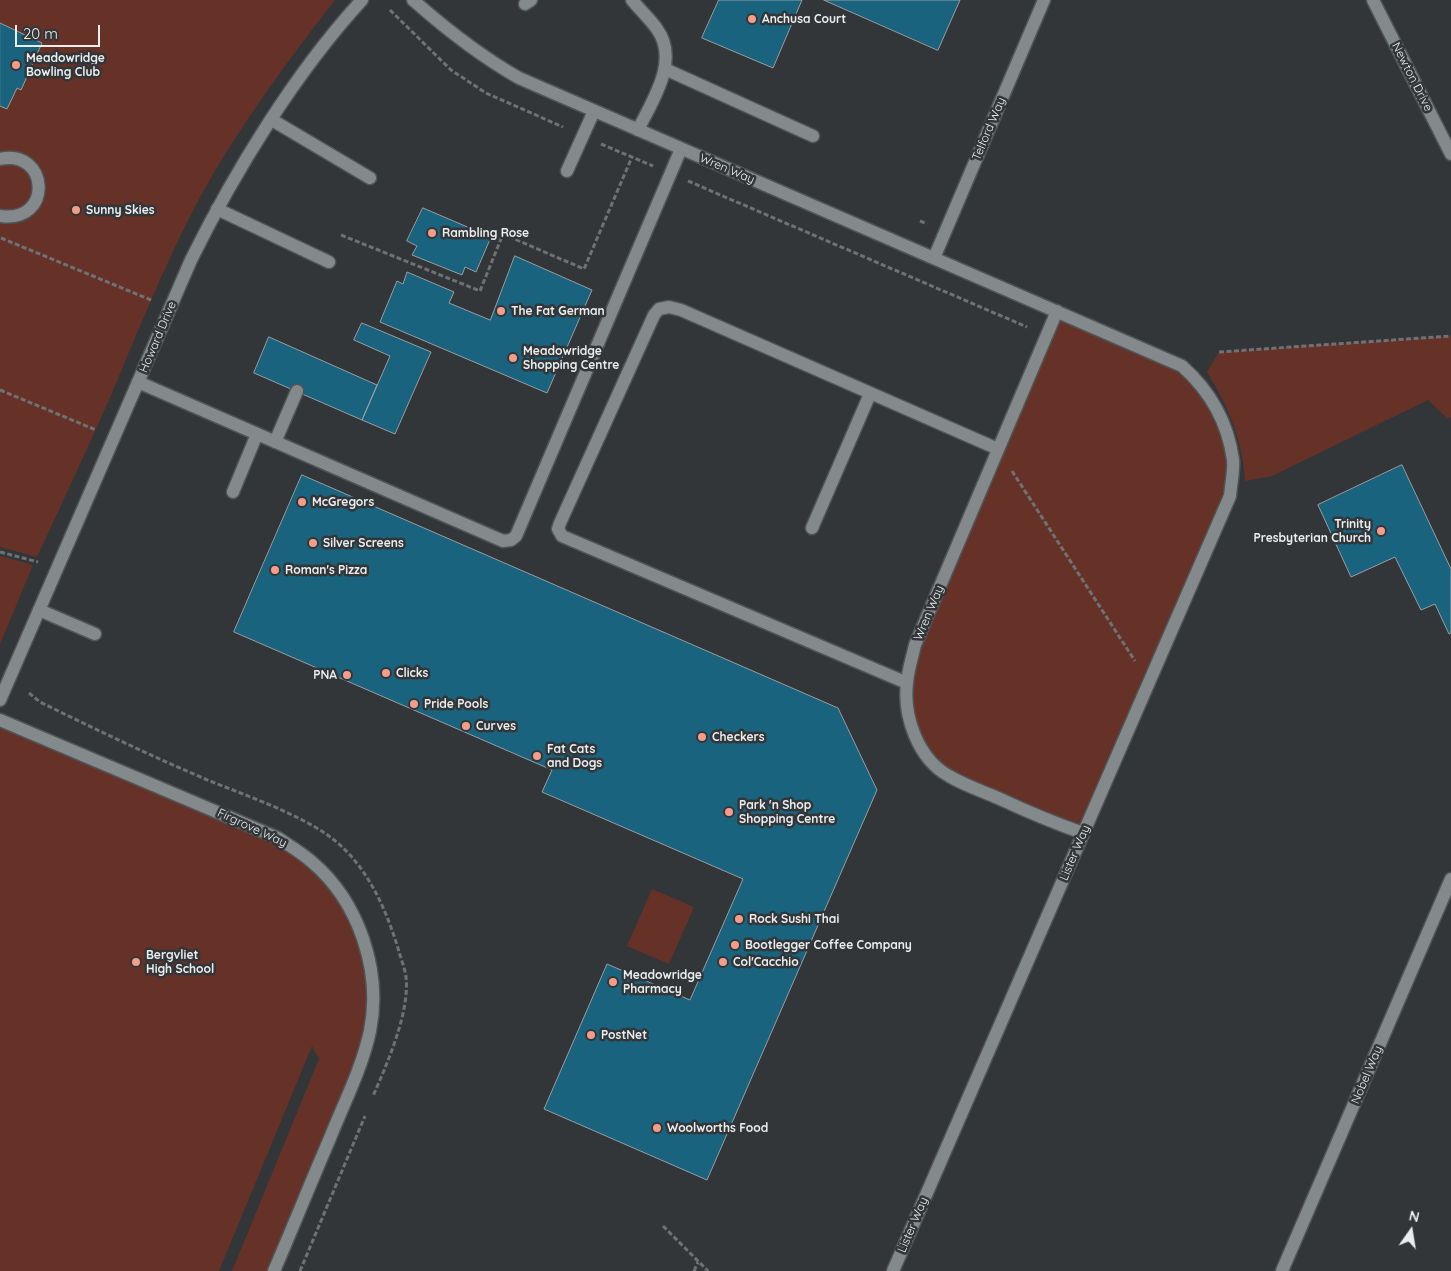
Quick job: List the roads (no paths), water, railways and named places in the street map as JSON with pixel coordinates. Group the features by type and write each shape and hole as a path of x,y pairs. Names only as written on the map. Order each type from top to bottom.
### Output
{"street":[{"name":"Howard Drive","path":"0,700 191,260 217,209 272,120 333,32 362,0"},
{"name":"Wren Way","path":"413,0 458,40 487,60 519,78 1182,366 1200,382 1214,402 1226,431"},
{"path":"632,0 658,30 663,41 665,69 638,130"},
{"name":"Telford Way","path":"934,258 1044,0"},
{"name":"Newton Drive","path":"1373,0 1451,154"},
{"path":"665,69 813,136"},
{"path":"567,172 594,111"},
{"path":"272,120 370,178"},
{"path":"138,382 503,541 512,540 516,536 681,149"},
{"path":"0,159 19,159 30,165 36,174 40,186 38,198 32,207 22,214 11,218 0,216"},
{"path":"217,209 329,262"},
{"path":"907,683 562,536 558,529 646,334 659,309 669,307 681,310 998,449"},
{"name":"Wren Way","path":"1057,311 915,645 907,683 910,719 921,748 932,762 948,776 1083,833"},
{"path":"275,442 297,391"},
{"path":"812,528 870,394"},
{"name":"Lister Way","path":"893,1271 1230,496 1233,462 1226,431"},
{"path":"233,492 257,434"},
{"path":"39,610 95,634"},
{"name":"Firgrove Way","path":"0,720 278,838 318,867 340,894 352,914 367,949 371,968 374,988 370,1031 350,1090 274,1271"},
{"name":"Nobel Way","path":"1282,1271 1451,879"}],"place":[{"name":"Anchusa Court","path":"752,19"},
{"name":"Meadowridge Bowling Club","path":"16,65"},
{"name":"Sunny Skies","path":"76,210"},
{"name":"Rambling Rose","path":"432,233"},
{"name":"The Fat German","path":"501,311"},
{"name":"Meadowridge Shopping Centre","path":"513,358"},
{"name":"McGregors","path":"302,502"},
{"name":"Trinity Presbyterian Church","path":"1381,531"},
{"name":"Silver Screens","path":"313,543"},
{"name":"Roman's Pizza","path":"275,570"},
{"name":"Clicks","path":"386,673"},
{"name":"PNA","path":"347,675"},
{"name":"Pride Pools","path":"414,704"},
{"name":"Curves","path":"466,726"},
{"name":"Checkers","path":"702,737"},
{"name":"Fat Cats and Dogs","path":"537,756"},
{"name":"Park 'n Shop Shopping Centre","path":"729,812"},
{"name":"Rock Sushi Thai","path":"739,919"},
{"name":"Bootlegger Coffee Company","path":"735,945"},
{"name":"Bergvliet High School","path":"136,962"},
{"name":"Col'Cacchio","path":"723,962"},
{"name":"Meadowridge Pharmacy","path":"613,982"},
{"name":"PostNet","path":"591,1035"},
{"name":"Woolworths Food","path":"657,1128"}]}
